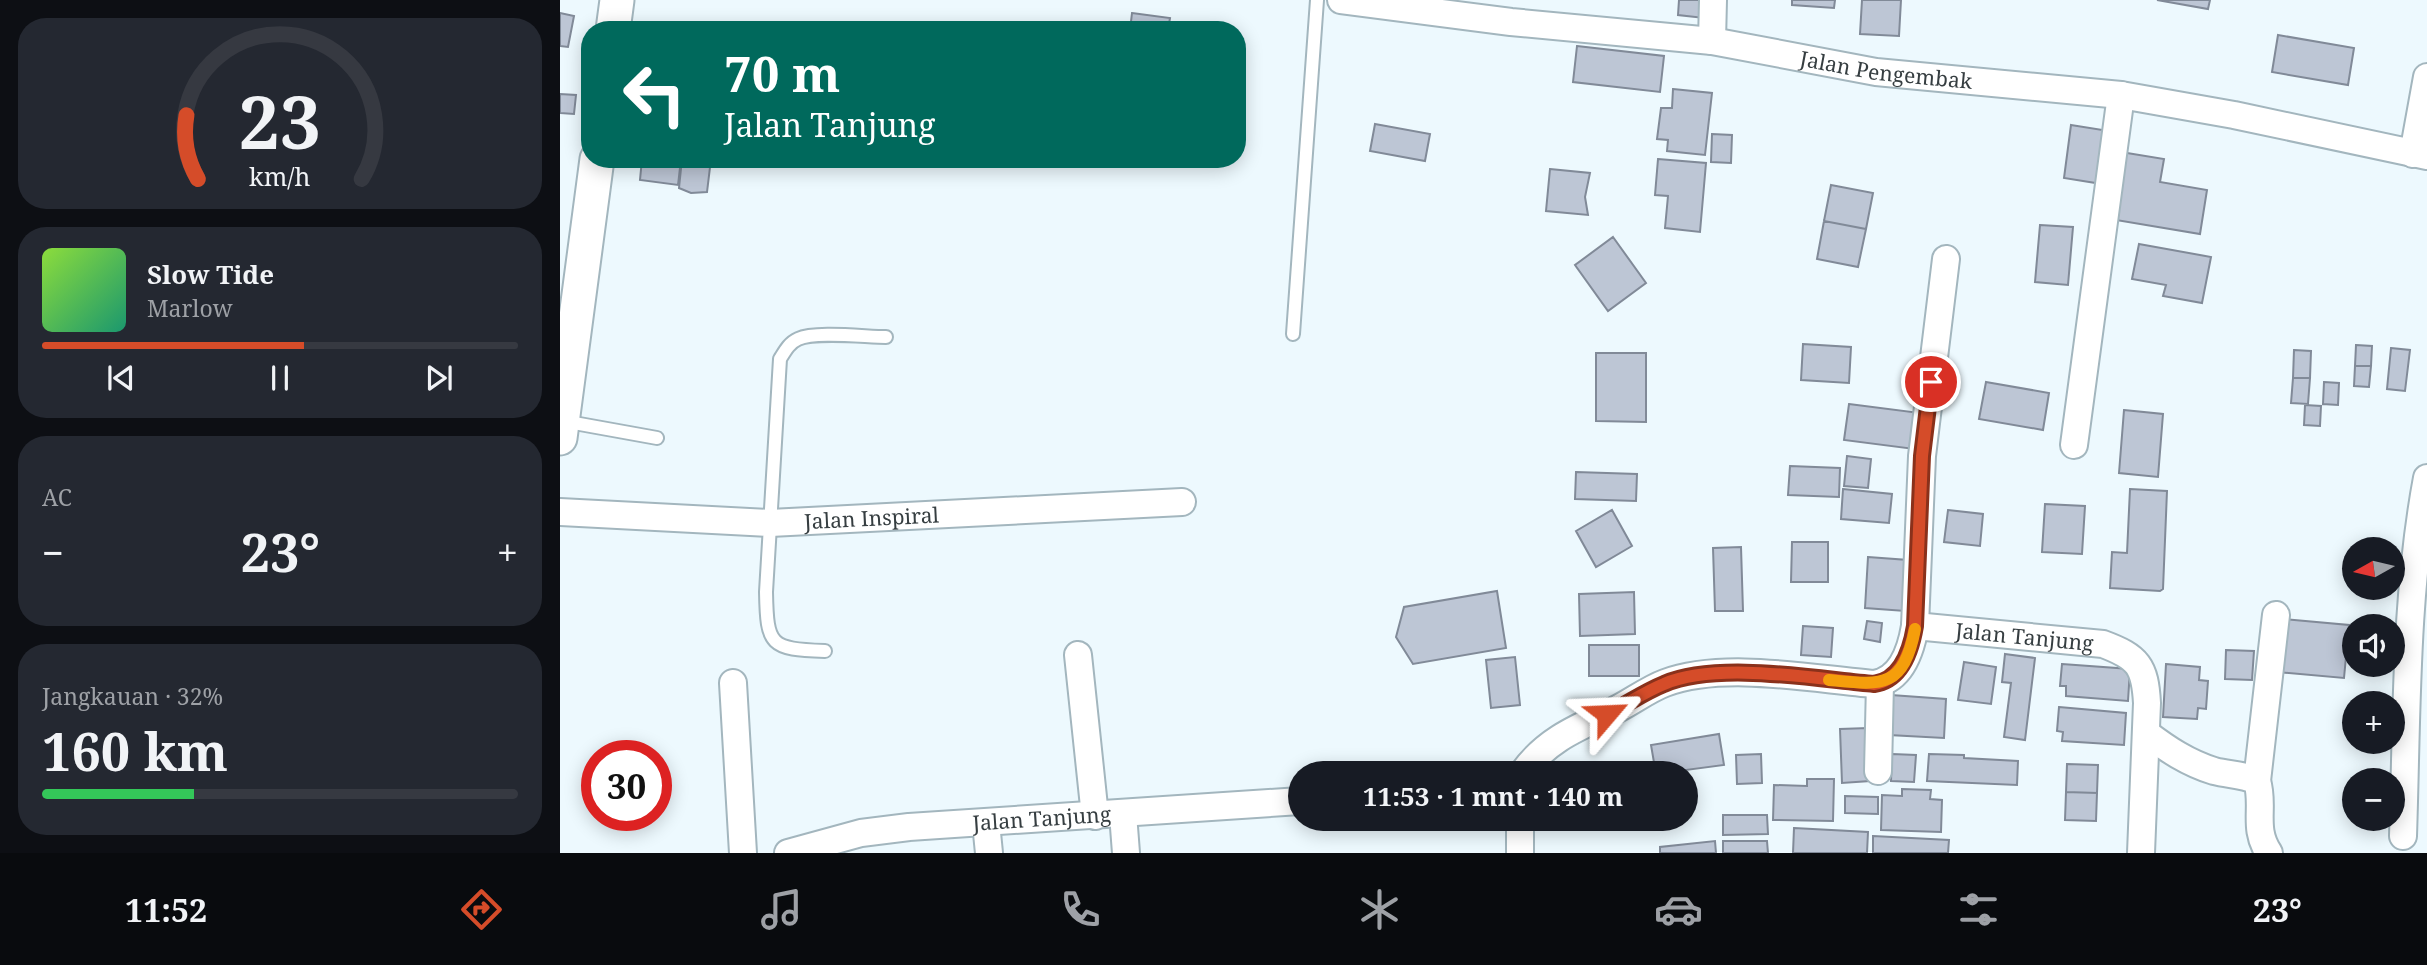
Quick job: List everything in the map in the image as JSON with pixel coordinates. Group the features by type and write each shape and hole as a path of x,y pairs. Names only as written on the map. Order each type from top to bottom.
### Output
{"street":[{"path":"614,21 617,0"},
{"name":"Jalan Pengembak","path":"1341,0 1511,11 1712,41 1875,72 2121,95 2234,115 2420,155"},
{"path":"1712,41 1713,0"},
{"path":"2420,155 2427,77"},
{"path":"2074,445 2121,95"},
{"path":"561,429 596,168"},
{"path":"1531,761 1558,738 1631,703 1664,683 1695,675 1766,673 1880,683 1889,680 1903,664 1915,626 1922,456 1946,259"},
{"path":"2403,836 2410,625 2427,478"},
{"name":"Jalan Inspiral","path":"560,512 770,523 1182,502"},
{"path":"2265,850 2260,831 2260,790 2257,781 2276,615"},
{"name":"Jalan Tanjung","path":"1915,626 2103,645 2127,653 2140,665 2146,683 2141,853"},
{"path":"1078,655 1095,816"},
{"path":"733,683 743,853"},
{"path":"1878,771 1880,683"},
{"path":"2146,733 2171,752 2199,766 2247,776 2257,781"},
{"name":"Jalan Tanjung","path":"788,853 860,833 909,827 1288,802"},
{"path":"1123,814 1126,853"},
{"path":"986,823 989,853"},
{"path":"1520,831 1520,853"}],"lane":[{"path":"1293,334 1317,0"},
{"path":"825,651 790,650 779,645 770,636 767,625 766,592 780,359 788,346 799,338 814,335 886,337"},
{"path":"561,429 657,438"}],"building":[{"path":"1679,0 1706,0 1704,18 1678,15"},
{"path":"1792,0 1835,0 1834,8 1792,5"},
{"path":"1862,0 1901,0 1899,36 1860,34"},
{"path":"2157,0 2210,0 2208,9"},
{"path":"560,13 574,16 568,47 560,46"},
{"path":"1132,13 1170,18 1170,21 1131,21"},
{"path":"2278,35 2354,48 2348,85 2272,72"},
{"path":"1577,46 1664,56 1660,92 1573,82"},
{"path":"1673,89 1712,93 1705,155 1667,151 1668,140 1657,139 1661,108 1672,108"},
{"path":"560,94 576,95 574,114 560,113"},
{"path":"1375,124 1430,134 1425,161 1370,151"},
{"path":"2071,125 2109,131 2102,184 2064,178"},
{"path":"1712,134 1732,135 1731,163 1711,162"},
{"path":"2121,152 2164,159 2160,182 2207,190 2200,234 2110,219"},
{"path":"1658,159 1706,163 1700,232 1665,228 1668,196 1655,195"},
{"path":"641,168 680,168 678,185 640,180"},
{"path":"681,168 710,168 707,192 691,193 679,188"},
{"path":"1550,169 1590,173 1585,197 1588,215 1546,211"},
{"path":"1831,185 1873,193 1866,229 1824,221"},
{"path":"1824,221 1866,229 1858,267 1817,259"},
{"path":"2040,225 2073,227 2068,285 2035,282"},
{"path":"1613,237 1646,283 1608,311 1575,265"},
{"path":"2139,244 2211,257 2202,303 2163,296 2166,285 2132,279"},
{"path":"1803,344 1851,347 1849,383 1801,380"},
{"path":"2356,345 2372,346 2371,366 2355,366"},
{"path":"2391,348 2410,350 2405,391 2387,389"},
{"path":"2294,350 2311,351 2310,378 2293,378"},
{"path":"1596,353 1646,353 1646,422 1596,421"},
{"path":"2355,366 2371,366 2369,387 2354,386"},
{"path":"2293,378 2310,378 2308,404 2291,403"},
{"path":"1986,382 2049,393 2043,430 1979,419"},
{"path":"2324,382 2339,383 2338,405 2323,404"},
{"path":"1849,404 1920,413 1914,449 1844,440"},
{"path":"2305,405 2321,406 2320,426 2304,425"},
{"path":"2124,410 2163,414 2158,477 2119,473"},
{"path":"1847,456 1871,459 1868,488 1844,486"},
{"path":"1790,466 1840,468 1839,497 1788,495"},
{"path":"1576,472 1637,474 1636,501 1575,499"},
{"path":"1843,489 1892,494 1889,523 1841,519"},
{"path":"2130,489 2167,491 2163,589 2160,591 2110,588 2112,552 2127,553"},
{"path":"2045,504 2085,506 2082,554 2042,552"},
{"path":"1612,510 1632,546 1596,567 1576,531"},
{"path":"1948,510 1983,514 1980,546 1944,542"},
{"path":"1792,542 1828,542 1828,582 1791,582"},
{"path":"1741,547 1743,611 1715,611 1713,548"},
{"path":"1868,557 1908,560 1905,611 1865,608"},
{"path":"1497,591 1506,648 1413,664 1396,637 1404,607"},
{"path":"1634,592 1635,634 1580,636 1579,594"},
{"path":"2282,619 2342,624 2344,678 2277,672"},
{"path":"1867,621 1882,623 1880,642 1864,639"},
{"path":"1803,626 1833,628 1831,657 1801,655"},
{"path":"1589,645 1639,645 1639,676 1589,676"},
{"path":"2226,650 2254,651 2252,680 2225,679"},
{"path":"2005,654 2035,658 2025,740 2004,737 2011,683 2002,682"},
{"path":"1515,657 1520,705 1491,708 1486,660"},
{"path":"1964,662 1996,667 1991,704 1958,700"},
{"path":"2062,664 2130,669 2128,701 2066,696 2066,686 2060,686"},
{"path":"2166,664 2200,667 2199,680 2208,681 2206,709 2198,708 2197,719 2163,717"},
{"path":"1891,695 1946,699 1944,738 1889,735"},
{"path":"2059,707 2126,713 2124,745 2062,741 2063,732 2057,731"},
{"path":"1868,728 1870,781 1842,783 1840,729"},
{"path":"1719,734 1724,765 1698,768 1698,761 1654,761 1651,745"},
{"path":"1761,754 1762,783 1737,784 1736,755"},
{"path":"1892,754 1916,755 1914,782 1891,781"},
{"path":"1929,754 2018,761 2017,785 1927,781"},
{"path":"2067,764 2098,765 2097,793 2066,792"},
{"path":"1807,779 1834,779 1833,821 1773,820 1774,785 1807,786"},
{"path":"1902,789 1931,790 1930,799 1942,800 1941,832 1881,830 1882,795 1902,796"},
{"path":"2066,792 2097,793 2096,821 2065,820"},
{"path":"1845,796 1878,797 1878,814 1845,813"},
{"path":"1723,815 1767,815 1768,834 1723,835"},
{"path":"1794,828 1868,832 1867,853 1793,853"},
{"path":"1873,836 1949,840 1948,853 1873,853"},
{"path":"1715,841 1716,853 1660,853 1660,847"},
{"path":"1723,841 1767,841 1768,853 1723,853"}],"slow traffic":[{"path":"1829,680 1874,684 1889,680 1903,664 1915,629"}],"route":[{"path":"1607,714 1664,683 1695,675 1766,673 1874,684 1889,680 1903,664 1915,626 1922,456 1931,382"}]}
